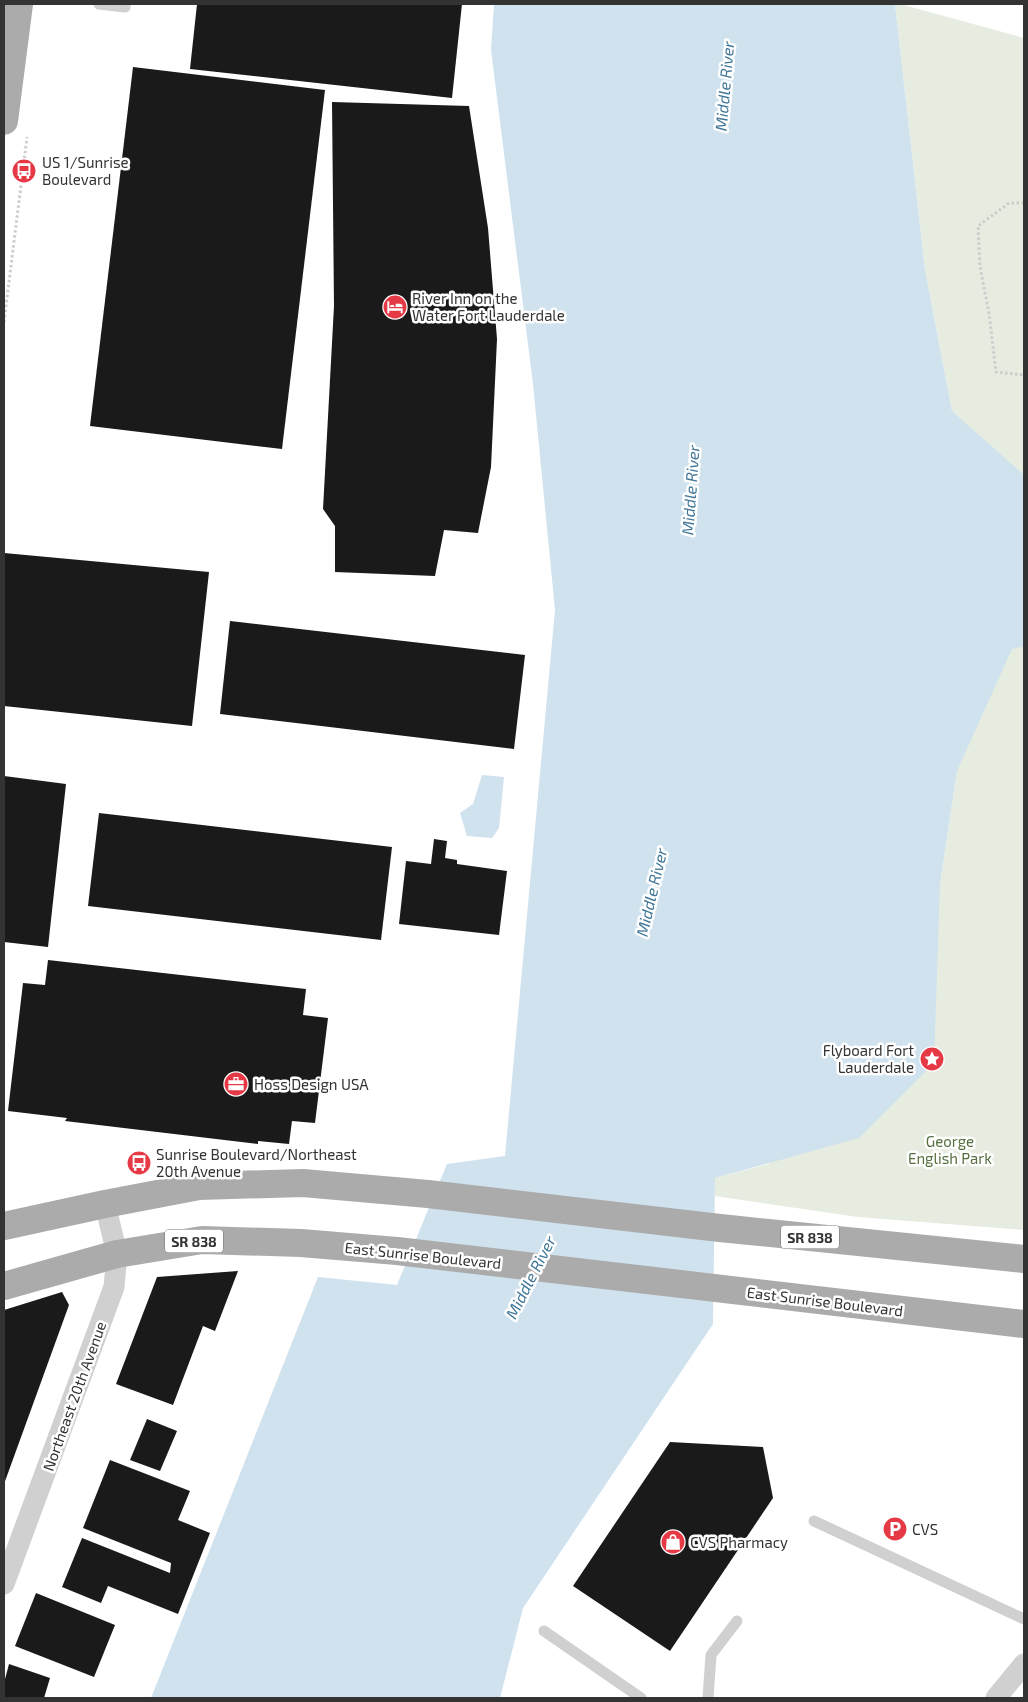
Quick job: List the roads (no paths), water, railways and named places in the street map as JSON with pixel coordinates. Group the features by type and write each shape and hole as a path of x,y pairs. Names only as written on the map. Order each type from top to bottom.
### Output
{"main road":[{"path":"4,121 6,86 19,4"},
{"name":"SR 838","path":"4,1226 199,1186 303,1183 428,1194 720,1228 1024,1259"},
{"name":"East Sunrise Boulevard","path":"4,1286 117,1254 202,1240 301,1243 397,1250 1024,1324"}],"street":[{"name":"Northeast 20th Avenue","path":"4,1584 114,1287 117,1254 105,1204"},
{"path":"996,1698 1024,1664"}],"lane":[{"path":"99,4 125,7 125,4"},
{"path":"814,1521 1024,1619"},
{"path":"708,1698 711,1655 737,1621"},
{"path":"544,1631 641,1698"}],"water":[{"name":"Middle River","path":"494,4 895,4 925,270 952,411 1024,475 1024,646 1012,649 957,771 940,884 934,1063 859,1138 715,1178 713,1324 523,1608 500,1698 151,1698 318,1277 397,1285 447,1164 505,1156 555,610 533,384 491,50"},
{"path":"482,775 504,777 499,828 492,838 467,836 460,813 473,804"}],"place":[{"name":"US 1/Sunrise Boulevard","path":"24,171"},
{"name":"River Inn on the Water Fort Lauderdale","path":"395,307"},
{"name":"Flyboard Fort Lauderdale","path":"932,1059"},
{"name":"Hoss Design USA","path":"236,1084"},
{"name":"Sunrise Boulevard/Northeast 20th Avenue","path":"139,1163"},
{"name":"CVS","path":"895,1529"},
{"name":"CVS Pharmacy","path":"673,1542"}],"park label":[{"name":"George English Park","path":"950,1150"}]}
